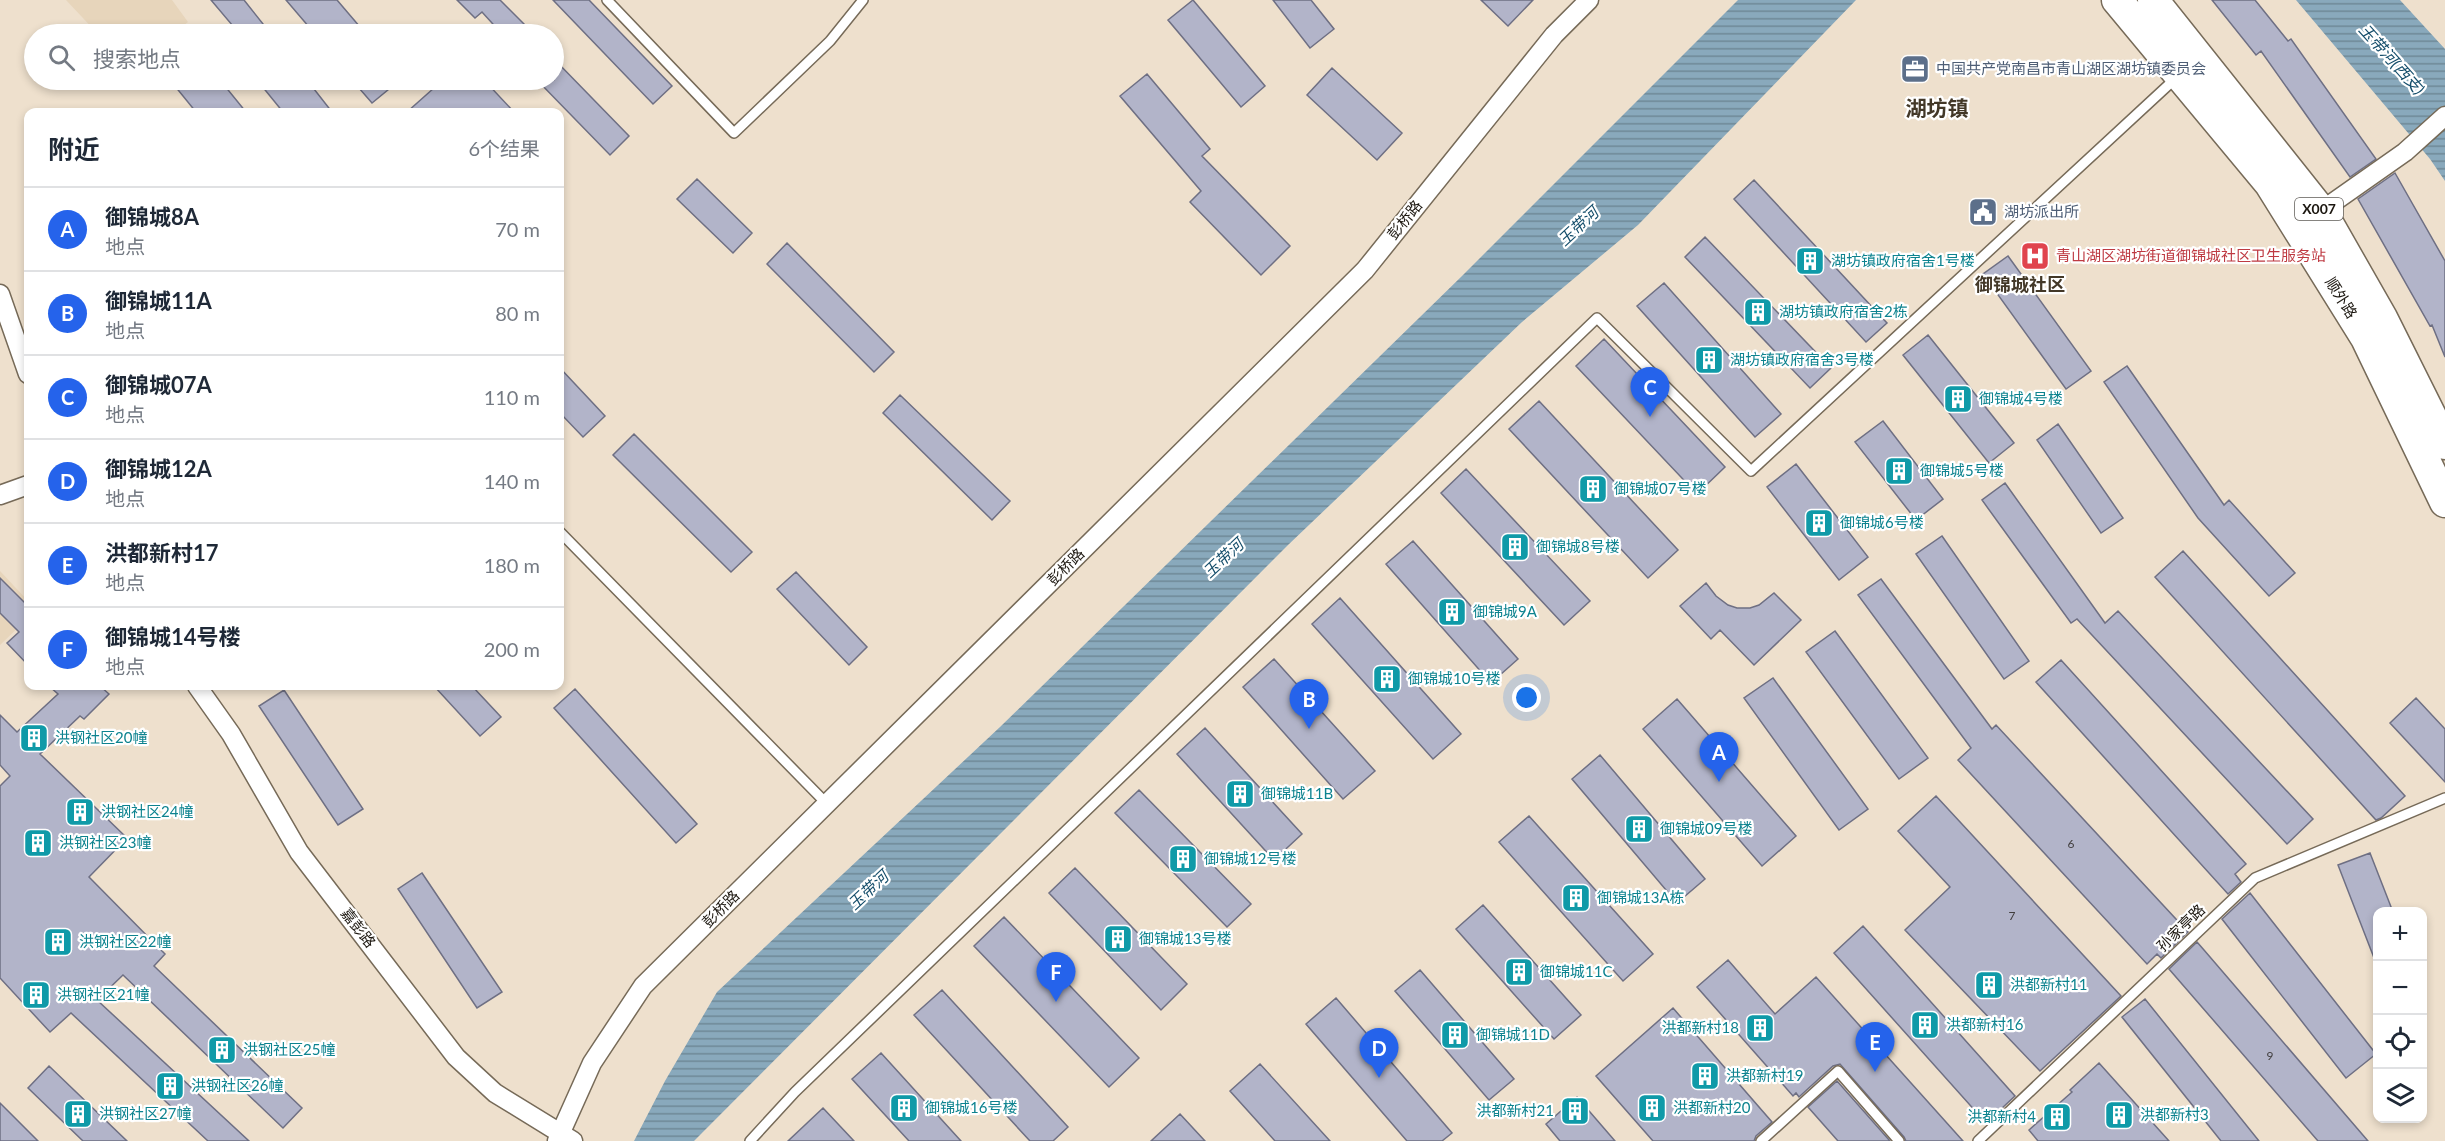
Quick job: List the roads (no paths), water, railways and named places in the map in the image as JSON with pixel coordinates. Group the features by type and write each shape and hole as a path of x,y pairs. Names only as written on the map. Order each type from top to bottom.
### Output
{"main road":[{"name":"顺外路","path":"2117,0 2270,184 2366,338 2445,502"},
{"name":"顺外路","path":"2153,0 2321,211 2382,318 2445,444"}],"street":[{"name":"彭桥路","path":"563,1139 592,1063 643,986 1365,270 1554,35 1589,0"},
{"path":"2321,211 2405,152 2445,116"},
{"path":"0,294 24,363"},
{"path":"0,495 24,486"},
{"name":"嘉彭路","path":"200,690 231,734 299,852 456,1057 495,1093 563,1139"}],"lane":[{"path":"607,0 734,133 830,41 863,0"},
{"path":"750,1141 795,1092 1597,318 1751,471 2180,75"},
{"path":"564,536 827,804"},
{"name":"孙家亭路","path":"1978,1141 2255,878 2445,798"},
{"path":"1761,1141 1838,1071 1899,1141"}],"water":[{"name":"玉带河","path":"1738,0 1856,0 1638,225 1522,322 1288,545 694,1141 634,1141 665,1081 717,992 1000,727 1462,276"},
{"name":"玉带河(西支)","path":"2296,0 2400,0 2445,49 2445,181 2430,159"}],"place":[{"name":"中国共产党南昌市青山湖区湖坊镇委员会","path":"1915,69"},
{"name":"湖坊派出所","path":"1983,212"},
{"name":"青山湖区湖坊街道御锦城社区卫生服务站","path":"2035,256"},
{"name":"湖坊镇政府宿舍1号楼","path":"1810,261"},
{"name":"湖坊镇政府宿舍2栋","path":"1758,312"},
{"name":"湖坊镇政府宿舍3号楼","path":"1709,360"},
{"name":"御锦城4号楼","path":"1958,399"},
{"name":"御锦城07A","path":"1650,417"},
{"name":"御锦城5号楼","path":"1899,471"},
{"name":"御锦城07号楼","path":"1593,489"},
{"name":"御锦城6号楼","path":"1819,523"},
{"name":"御锦城8号楼","path":"1515,547"},
{"name":"御锦城9A","path":"1452,612"},
{"name":"御锦城10号楼","path":"1387,679"},
{"name":"御锦城11A","path":"1309,729"},
{"name":"洪钢社区20幢","path":"34,738"},
{"name":"御锦城8A","path":"1719,782"},
{"name":"御锦城11B","path":"1240,794"},
{"name":"洪钢社区24幢","path":"80,812"},
{"name":"御锦城09号楼","path":"1639,829"},
{"name":"洪钢社区23幢","path":"38,843"},
{"name":"御锦城12号楼","path":"1183,859"},
{"name":"御锦城13A栋","path":"1576,898"},
{"name":"御锦城13号楼","path":"1118,939"},
{"name":"洪钢社区22幢","path":"58,942"},
{"name":"御锦城11C","path":"1519,972"},
{"name":"洪都新村11","path":"1989,985"},
{"name":"洪钢社区21幢","path":"36,995"},
{"name":"御锦城14号楼","path":"1056,1002"},
{"name":"洪都新村16","path":"1925,1025"},
{"name":"洪都新村18","path":"1760,1028"},
{"name":"御锦城11D","path":"1455,1035"},
{"name":"洪钢社区25幢","path":"222,1050"},
{"name":"洪都新村17","path":"1875,1072"},
{"name":"洪都新村19","path":"1705,1076"},
{"name":"御锦城12A","path":"1379,1078"},
{"name":"洪钢社区26幢","path":"170,1086"},
{"name":"御锦城16号楼","path":"904,1108"},
{"name":"洪都新村20","path":"1652,1108"},
{"name":"洪都新村21","path":"1575,1111"},
{"name":"洪钢社区27幢","path":"78,1114"},
{"name":"洪都新村3","path":"2119,1115"},
{"name":"洪都新村4","path":"2057,1117"}],"district":[{"name":"湖坊镇","path":"1937,109"},
{"name":"御锦城社区","path":"2020,285"}]}
